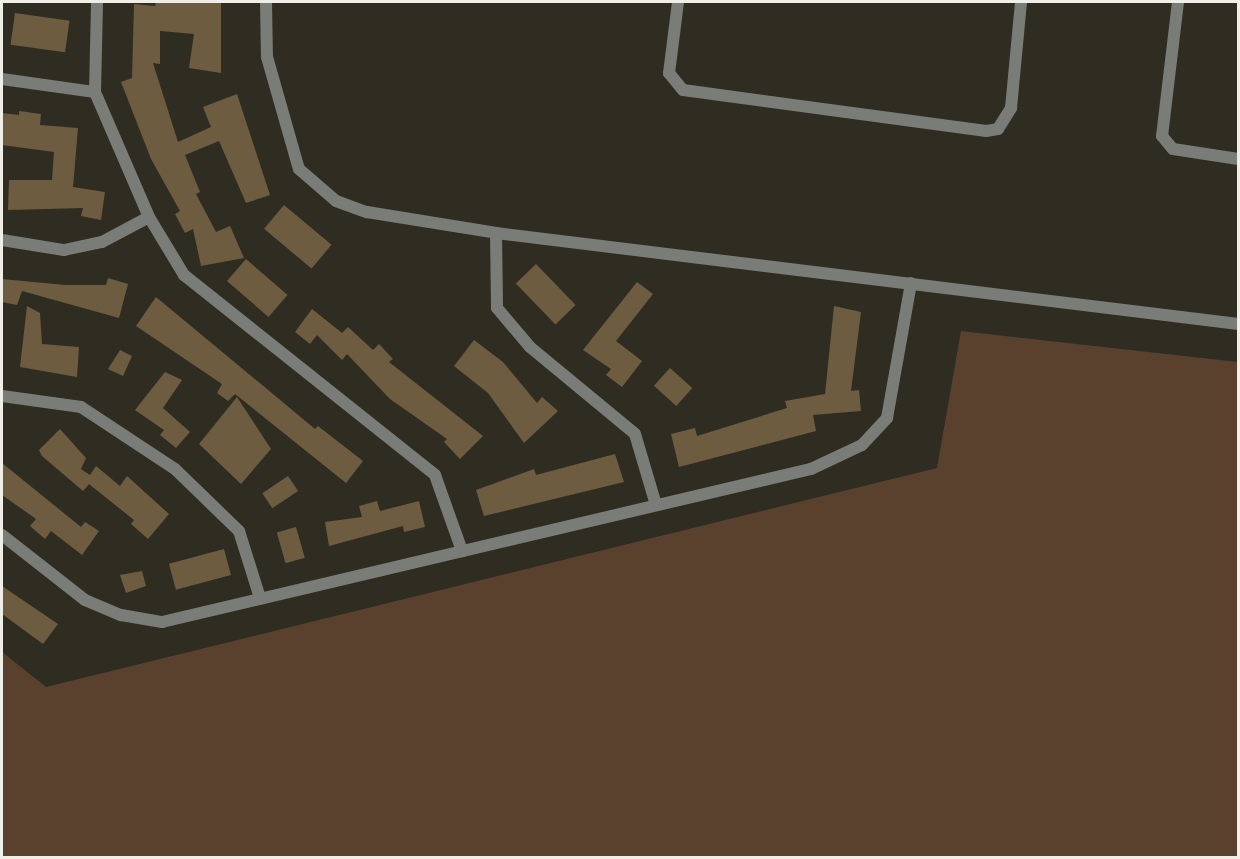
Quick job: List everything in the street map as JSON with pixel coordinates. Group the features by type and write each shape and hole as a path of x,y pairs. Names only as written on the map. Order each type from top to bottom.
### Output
{"street":[{"path":"97,2 95,92 149,217 184,275 435,476 462,551"},
{"path":"266,2 267,57 284,129 299,169 336,201 368,212 496,233 1239,324"},
{"path":"678,2 669,74 683,90 986,131 998,129 1011,108 1021,2"},
{"path":"1178,2 1162,136 1173,149 1239,159"},
{"path":"2,80 95,92"},
{"path":"2,240 64,250 102,242 149,217"},
{"path":"496,233 497,308 530,347 635,434 656,505"},
{"path":"2,535 85,600 137,619 162,622 811,469 862,445 893,405 911,283"},
{"path":"2,396 81,407 175,469 239,531 260,598"}],"shaded area":[{"path":"961,331 1238,362 1238,857 2,857 2,652 46,687 937,468"}],"building":[{"path":"156,2 221,2 221,73 189,68 194,34 160,31 160,64 153,63 178,142 211,127 203,107 237,94 270,195 246,203 219,141 185,155 200,192 196,194 216,232 230,226 244,258 201,266 193,229 185,233 175,214 180,211 151,159 121,82 132,78 134,4 155,6"},
{"path":"15,13 69,21 65,52 11,45"},
{"path":"19,111 41,114 40,125 78,128 73,187 105,192 101,220 81,216 83,208 8,210 9,180 52,180 54,152 2,145 2,113 19,115"},
{"path":"284,205 331,245 312,269 264,229"},
{"path":"246,259 288,295 268,317 227,281"},
{"path":"536,264 576,305 555,324 516,283"},
{"path":"108,278 128,284 119,318 22,291 17,305 2,302 2,279 65,285 106,285"},
{"path":"637,282 653,294 616,341 642,361 622,387 606,375 611,369 583,350"},
{"path":"156,297 315,429 318,426 363,461 346,483 235,394 228,401 217,393 222,384 136,326"},
{"path":"27,306 40,313 42,344 79,347 77,377 20,367"},
{"path":"834,306 861,312 851,391 859,390 861,411 813,415 816,431 679,467 671,434 695,428 697,436 787,408 785,401 825,394"},
{"path":"312,309 342,333 348,327 373,350 379,344 393,359 389,362 483,436 460,459 444,442 447,439 390,399 347,354 342,360 317,335 310,344 295,332"},
{"path":"474,340 503,362 537,403 542,397 558,411 524,443 488,393 454,366"},
{"path":"120,350 132,356 123,376 108,369"},
{"path":"670,368 692,388 676,406 654,386"},
{"path":"165,372 182,380 163,408 190,432 176,448 160,435 164,430 135,410"},
{"path":"237,397 271,449 241,484 199,444"},
{"path":"60,429 86,458 81,469 90,475 96,466 120,486 127,476 169,514 148,539 131,524 134,520 89,484 83,491 42,456 39,450"},
{"path":"615,454 624,482 484,516 476,490 534,469 536,475"},
{"path":"2,463 81,527 85,522 99,531 82,555 51,531 45,539 30,526 36,519 2,495"},
{"path":"288,476 298,491 272,508 262,493"},
{"path":"377,501 380,511 419,501 425,527 404,532 403,526 329,546 325,522 362,517 359,506"},
{"path":"296,527 305,558 286,563 277,533"},
{"path":"224,549 231,575 176,590 169,564"},
{"path":"142,571 146,586 126,593 120,575"},
{"path":"2,586 58,624 43,644 2,614"}]}
